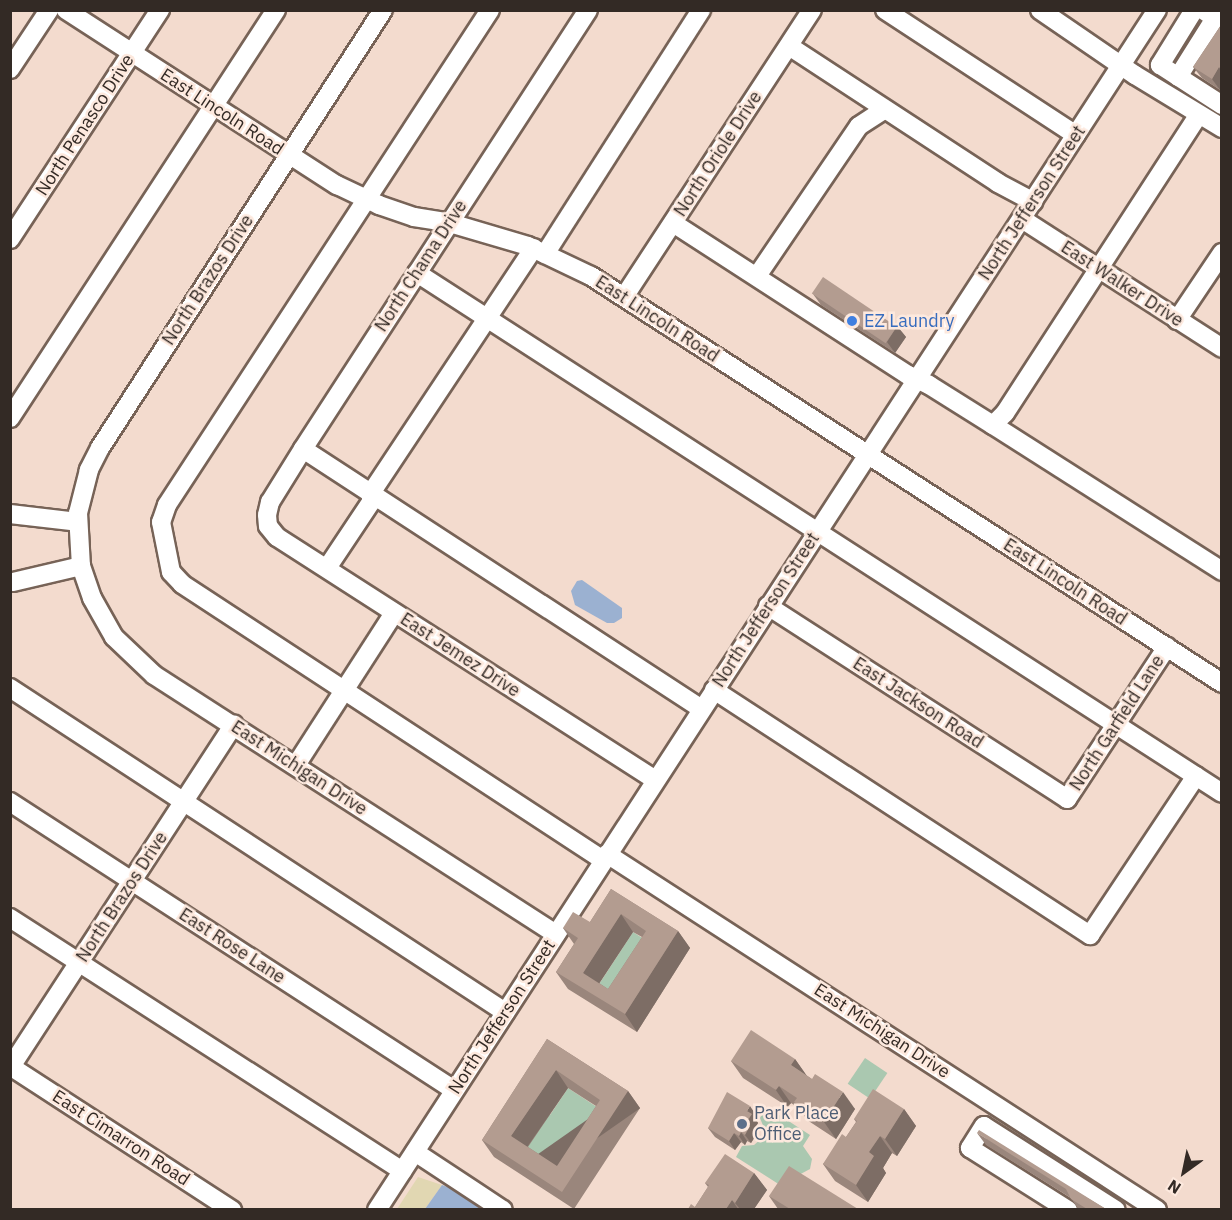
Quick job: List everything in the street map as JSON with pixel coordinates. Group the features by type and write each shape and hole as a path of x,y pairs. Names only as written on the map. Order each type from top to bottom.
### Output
{"street":[{"path":"10,69 49,10"},
{"name":"East Lincoln Road","path":"66,10 337,185 414,217 450,223 539,251 591,276 1221,683"},
{"name":"North Penasco Drive","path":"10,239 160,10"},
{"path":"10,418 276,10"},
{"name":"North Brazos Drive","path":"81,566 78,522 89,470 100,448 383,10"},
{"name":"East Michigan Drive","path":"490,10 167,505 161,522 175,578 345,690 1157,1209"},
{"name":"North Chama Drive","path":"268,526 267,515 270,502 588,10"},
{"path":"327,568 371,502 371,493 489,319 539,251 701,10"},
{"name":"North Oriole Drive","path":"624,297 812,10"},
{"path":"885,10 1076,135"},
{"path":"1040,10 1221,128"},
{"name":"North Jefferson Street","path":"377,1209 1157,10"},
{"path":"1194,10 1160,65 1221,105"},
{"path":"1178,77 1209,14"},
{"path":"789,46 998,183 1033,202"},
{"path":"757,276 858,126 884,110"},
{"path":"993,425 1005,413 1198,114"},
{"name":"East Walker Drive","path":"1022,219 1221,348"},
{"path":"673,223 916,381 929,385 1221,571"},
{"path":"1177,320 1221,253"},
{"path":"417,273 1221,793"},
{"path":"303,449 702,709"},
{"path":"10,514 78,522"},
{"name":"East Jemez Drive","path":"268,526 277,537 655,780"},
{"path":"13,582 81,566"},
{"name":"East Michigan Drive","path":"81,566 102,616 128,651 154,675 556,934"},
{"name":"East Jackson Road","path":"768,606 1067,799"},
{"path":"296,765 394,613"},
{"name":"North Garfield Lane","path":"1067,799 1167,647"},
{"path":"10,688 505,1012"},
{"path":"714,690 1090,935 1196,776"},
{"name":"North Brazos Drive","path":"11,1067 234,725"},
{"name":"East Rose Lane","path":"10,802 454,1090"},
{"path":"10,918 402,1171"},
{"name":"East Cimarron Road","path":"11,1067 232,1209"},
{"path":"1068,1209 970,1148 984,1126 1116,1209"},
{"path":"1022,1150 1034,1130"},
{"path":"415,1152 503,1209"},
{"path":"1084,1189 1096,1170"}],"green space":[{"path":"633,932 658,948 621,1006 595,990"},
{"path":"865,1058 887,1073 870,1099 848,1084"},
{"path":"568,1088 612,1117 569,1183 523,1153 530,1102 550,1115"},
{"path":"767,1107 810,1135 803,1146 812,1159 810,1169 780,1185 736,1157 742,1146 754,1145 761,1139 764,1128 760,1118"}],"sand":[{"path":"418,1177 442,1185 425,1209 397,1209"}],"water":[{"path":"582,580 622,608 622,618 614,623 607,623 575,605 571,591 577,581"},
{"path":"442,1185 450,1188 481,1209 425,1209"}],"building":[{"path":"1221,25 1221,69 1219,67 1212,79 1193,67"},
{"path":"823,277 897,327 886,343 812,294"},
{"path":"611,889 678,931 625,1014 556,972 578,938 563,928 573,912 590,922","holes":["621,914 646,931 608,989 583,973"]},
{"path":"751,1030 795,1059 791,1065 812,1079 815,1074 843,1092 824,1122 794,1102 797,1098 779,1086 776,1090 731,1061"},
{"path":"547,1039 628,1091 562,1192 482,1140","holes":["556,1070 600,1100 557,1166 511,1136"]},
{"path":"873,1089 904,1109 885,1139 880,1136 869,1152 874,1156 856,1185 823,1164 842,1134 846,1137 857,1121 854,1119"},
{"name":"Park Place Office","path":"727,1092 750,1106 747,1111 752,1114 746,1123 750,1126 745,1135 741,1132 739,1136 734,1133 729,1141 708,1128"},
{"path":"979,1130 1106,1209 1087,1209 1071,1199 1066,1189 977,1133"},
{"path":"725,1154 754,1173 735,1203 732,1200 726,1209 688,1209 691,1204 695,1207 709,1185 705,1183"},
{"path":"789,1166 858,1209 790,1209 769,1196"}],"place":[{"name":"EZ Laundry","path":"852,321"},
{"name":"Park Place Office","path":"742,1124"}]}
